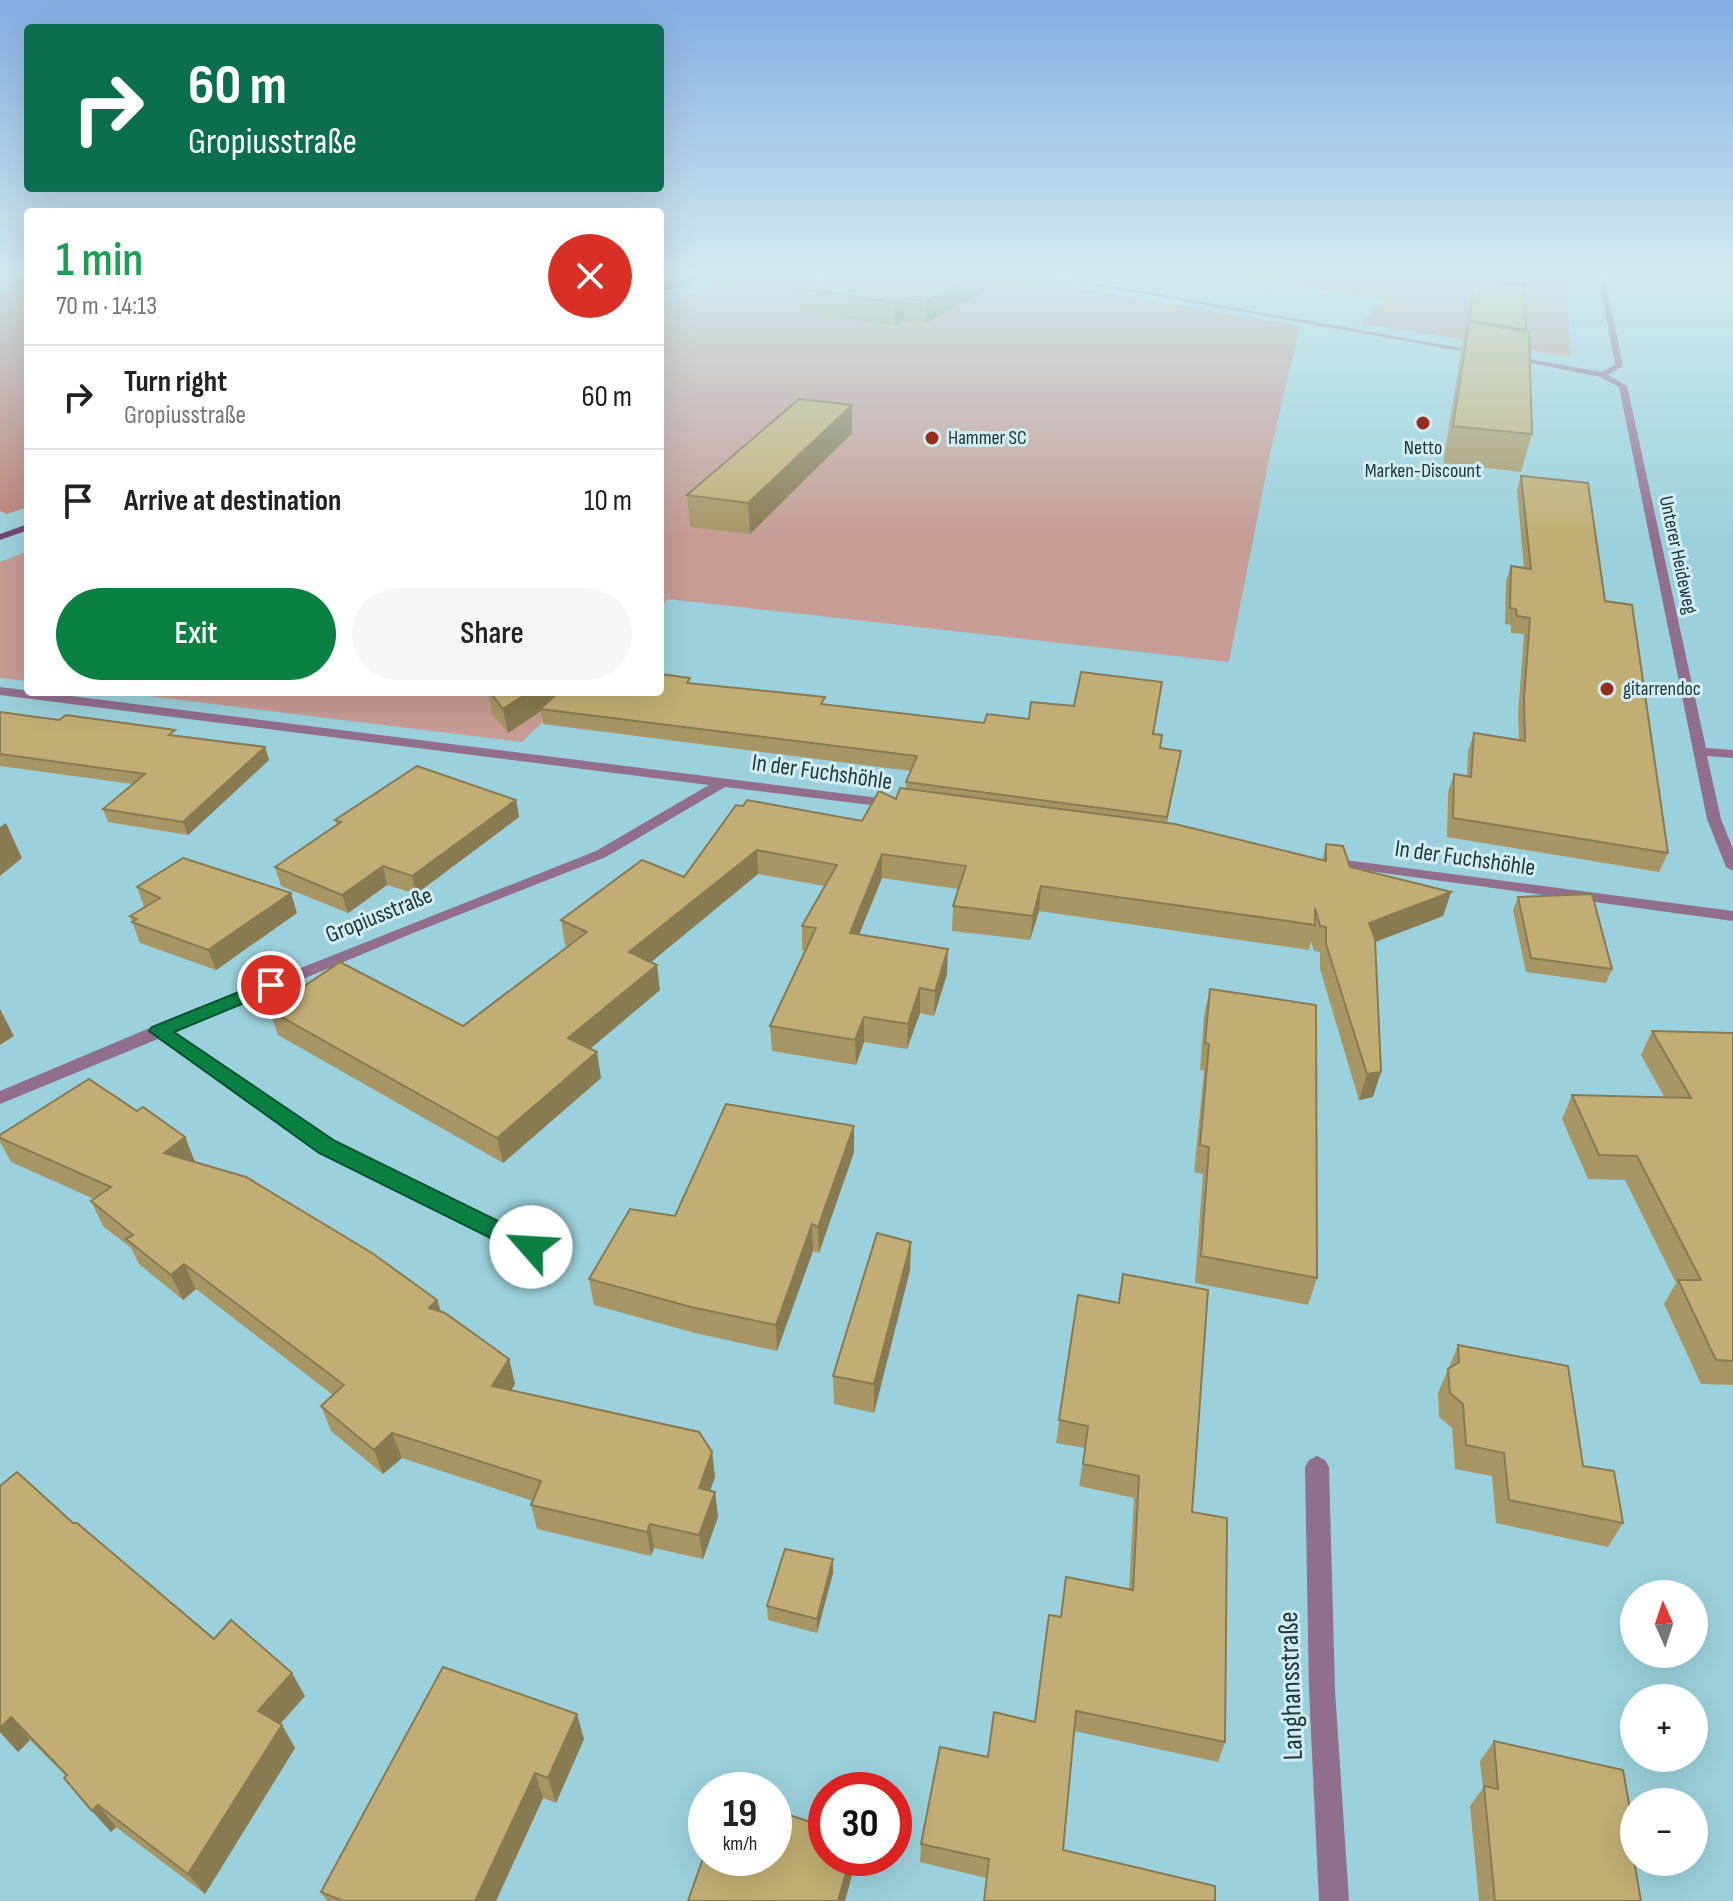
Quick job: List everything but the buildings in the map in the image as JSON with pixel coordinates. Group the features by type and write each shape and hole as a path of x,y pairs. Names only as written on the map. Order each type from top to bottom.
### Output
{"main road":[{"path":"0,537 24,528"}],"street":[{"path":"1527,361 1602,375 1619,366 1618,361"},
{"name":"Unterer Heideweg","path":"1602,375 1623,386 1714,819 1733,867"},
{"name":"In der Fuchshöhle","path":"0,691 24,694"},
{"name":"In der Fuchshöhle","path":"40,696 915,807"},
{"path":"1700,751 1733,754"},
{"name":"Gropiusstraße","path":"0,1098 158,1031 601,854 725,781"},
{"name":"In der Fuchshöhle","path":"1310,859 1733,916"},
{"path":"158,1031 327,1147 531,1247"},
{"name":"Langhansstraße","path":"1317,1467 1322,1690 1334,1901"}],"shaded area":[{"path":"0,361 24,361 24,508 7,514 0,511"},
{"name":"Hammer SC","path":"664,361 1292,361 1229,662 668,599 664,603"},
{"path":"24,553 24,681 0,678 0,562"},
{"path":"148,696 569,696 522,742"}],"place":[{"name":"Netto Marken-Discount","path":"1423,423"},
{"name":"Hammer SC","path":"932,438"},
{"name":"gitarrendoc","path":"1607,689"}],"route":[{"path":"271,985 158,1031 327,1147 531,1247"}]}
